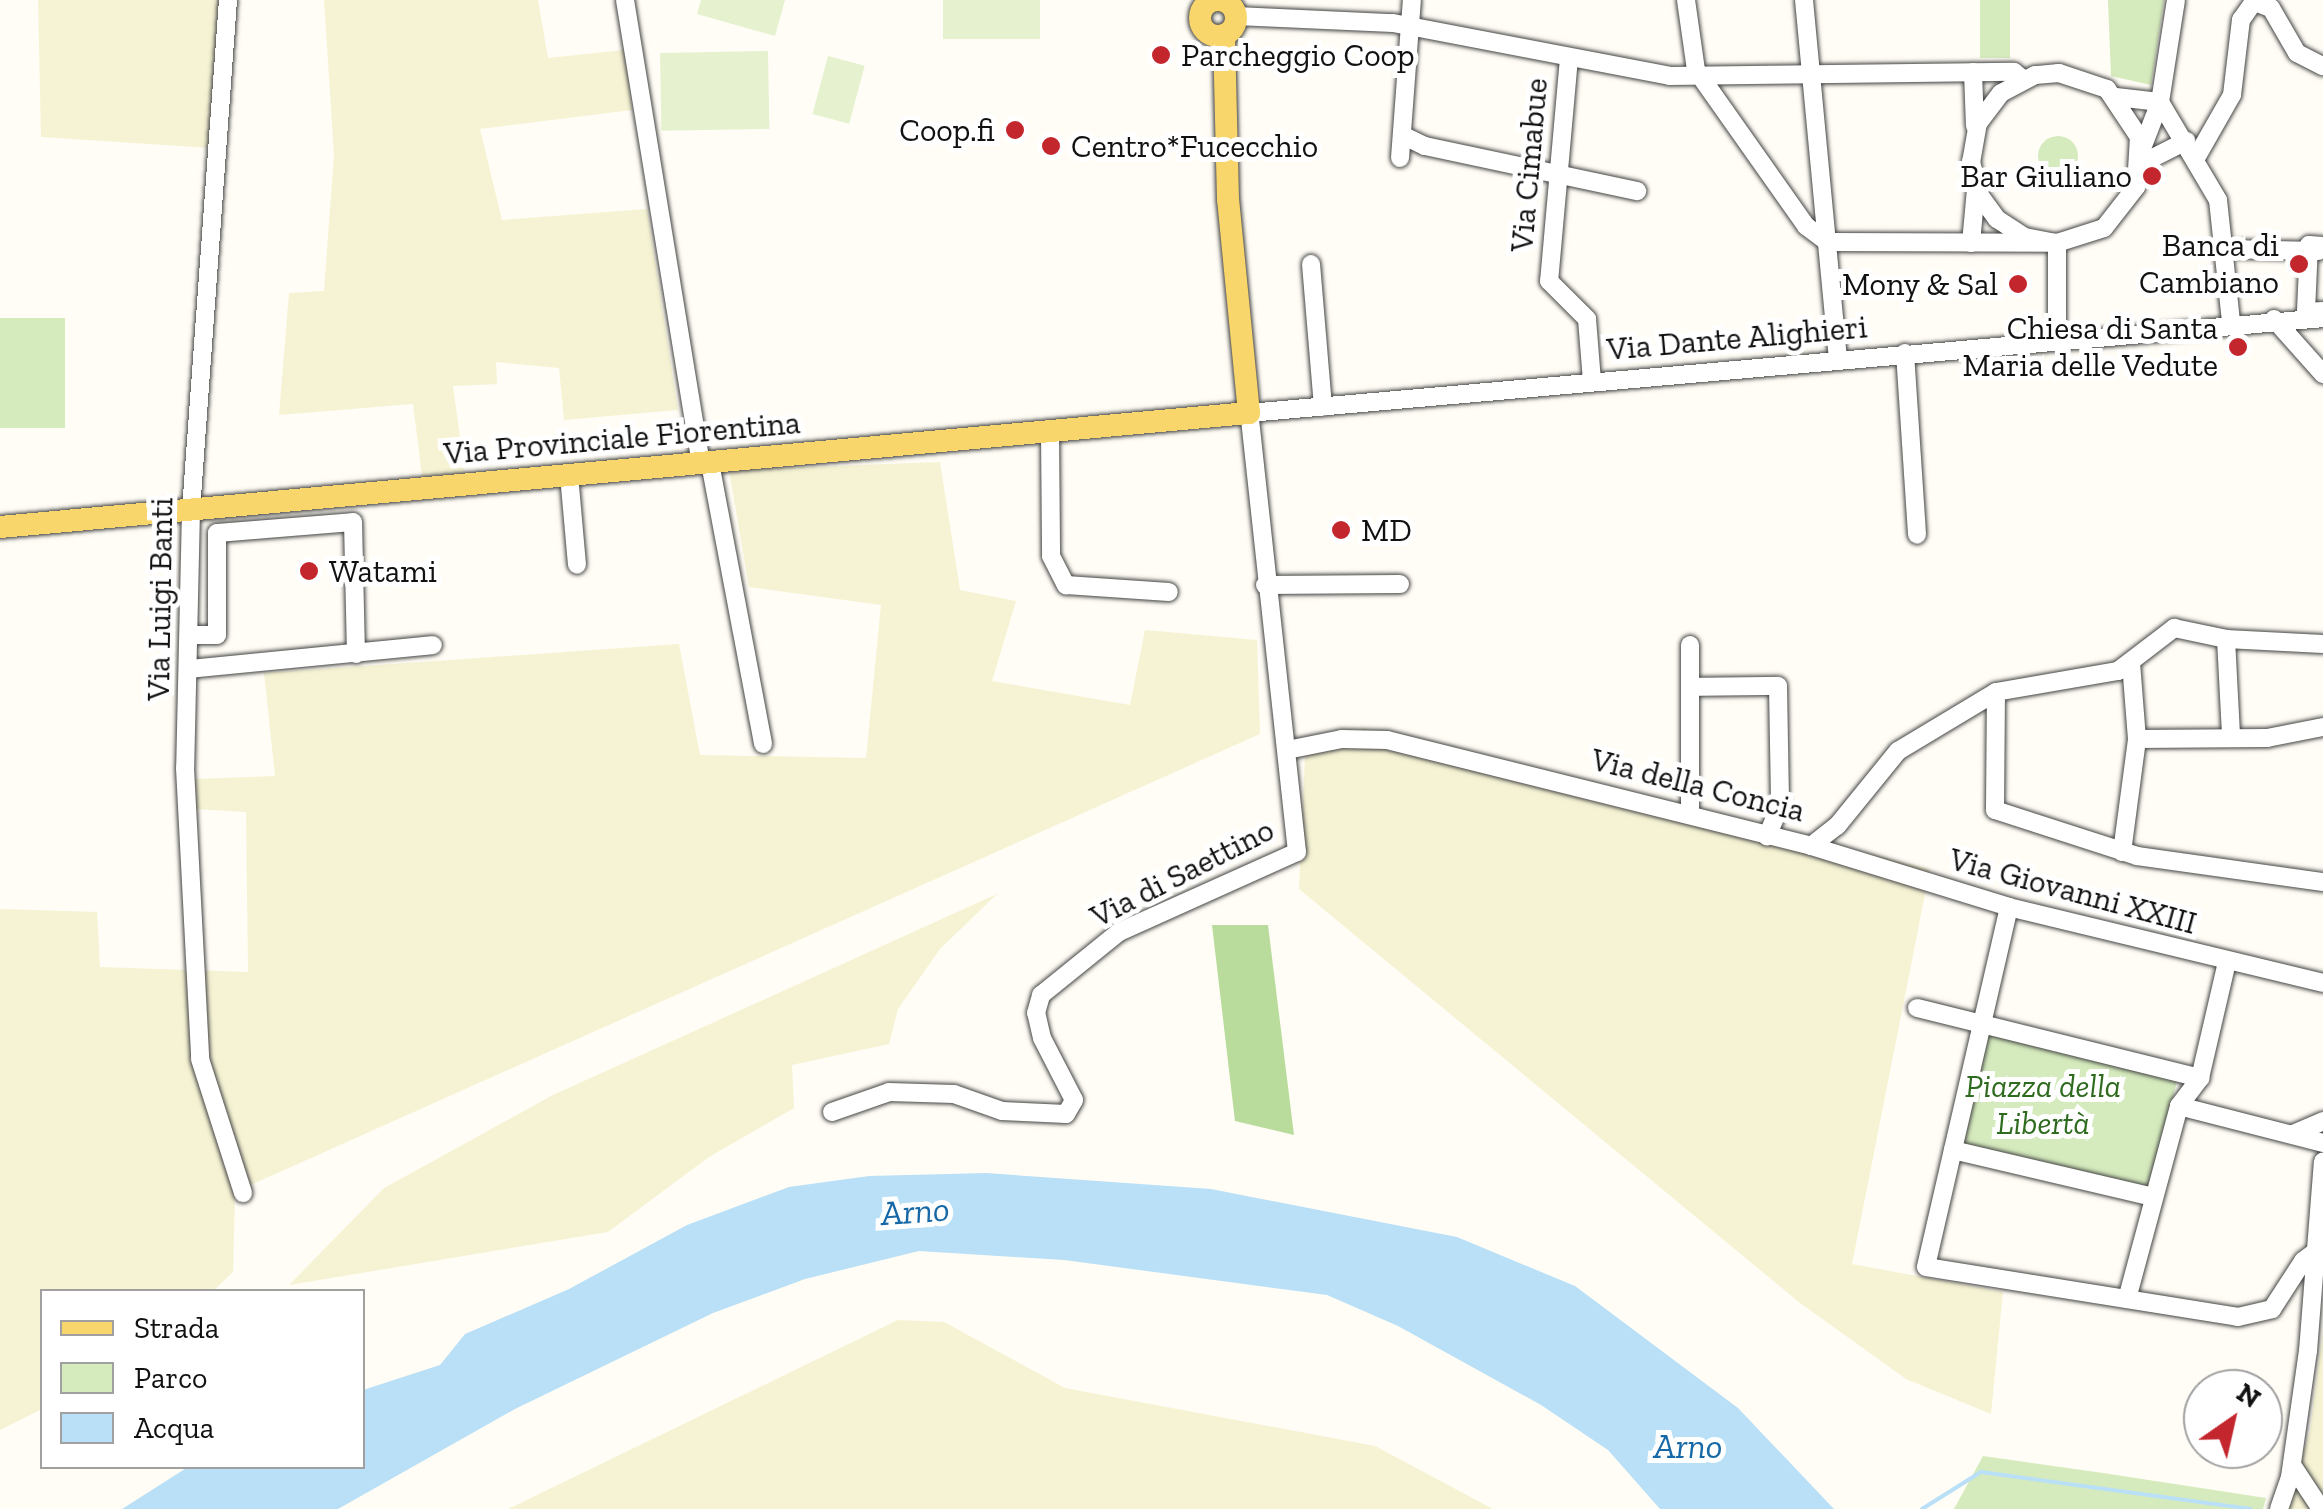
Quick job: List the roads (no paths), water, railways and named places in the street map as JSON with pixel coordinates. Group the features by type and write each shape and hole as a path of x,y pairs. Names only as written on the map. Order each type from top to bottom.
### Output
{"main road":[{"path":"1230,25 1228,200 1243,400 1250,413"},
{"name":"Via Provinciale Fiorentina","path":"0,527 1250,413"}],"street":[{"name":"Via Luigi Banti","path":"228,0 191,510 185,768 200,1060 244,1193"},
{"path":"625,0 706,463 763,744"},
{"path":"1400,158 1412,0"},
{"path":"1686,0 1701,78 1806,226 1827,242 1971,244 2057,243 2094,234 2116,219 2131,199 2160,102 2176,0"},
{"path":"1804,0 1838,359"},
{"path":"2196,158 2232,96 2241,20 2255,1 2271,8 2297,52 2323,66"},
{"path":"1230,25 1410,27 1568,58 1701,78 2014,72 2022,79"},
{"name":"Via Cimabue","path":"1568,58 1549,281 1588,320 1592,381"},
{"path":"1971,244 1976,188 1971,161 1975,131 1973,72"},
{"path":"1975,131 1992,102 2022,79 2072,74 2116,98 2160,102"},
{"path":"2116,98 2135,126 2141,158"},
{"path":"2160,102 2218,200 2231,322"},
{"path":"1402,134 1425,146 1637,191"},
{"path":"2141,158 2186,141"},
{"path":"1976,188 2006,226 2057,243"},
{"path":"2056,338 2057,243"},
{"path":"2226,249 2318,249 2306,312 2323,315"},
{"path":"1311,264 1323,406"},
{"name":"Via Dante Alighieri","path":"1250,413 2323,315"},
{"path":"2274,319 2323,374"},
{"path":"1905,353 1917,536"},
{"name":"Via di Saettino","path":"832,1112 889,1092 954,1094 1002,1110 1066,1114 1074,1100 1042,1038 1036,1013 1041,995 1119,932 1293,856 1298,826 1264,586 1250,413"},
{"path":"1050,432 1051,556 1066,585 1169,592"},
{"path":"569,475 577,565"},
{"path":"351,495 356,654"},
{"path":"190,635 216,636 218,533 353,532"},
{"path":"1264,586 1400,584"},
{"name":"Via della Concia","path":"1287,750 1342,739 1388,740 1811,846 1837,826 1898,751 1996,692 2098,677 2131,662 2174,628 2226,639 2323,644"},
{"path":"2226,639 2231,735"},
{"path":"189,669 433,645"},
{"path":"1690,645 1690,814"},
{"path":"2122,852 2137,739 2131,662"},
{"path":"1690,688 1778,686 1780,806 1767,836"},
{"path":"1996,692 1995,810 2122,852 2323,882"},
{"path":"2137,739 2231,735 2267,738 2323,727"},
{"name":"Via Giovanni XXIII","path":"1811,846 2009,907 2323,983"},
{"path":"2009,907 1926,1267 2260,1316 2272,1309 2303,1260 2318,1250"},
{"path":"2127,1299 2179,1106 2200,1078 2227,962"},
{"path":"1916,1008 2200,1078"},
{"path":"2179,1106 2323,1142"},
{"path":"2293,1134 2323,1122"},
{"path":"1953,1150 2153,1198"},
{"path":"2278,1509 2292,1465 2318,1250 2323,1162"},
{"path":"2292,1465 2322,1509"}],"water":[{"name":"Arno","path":"986,1173 1211,1189 1457,1237 1575,1286 1738,1408 1834,1509 1660,1509 1608,1450 1541,1405 1398,1326 1327,1295 1064,1260 919,1251 805,1279 713,1313 515,1409 338,1509 122,1509 185,1469 365,1469 365,1389 440,1365 465,1334 569,1289 687,1225 789,1187 869,1176"}],"waterway":[{"path":"1922,1509 1981,1472 2250,1509"}],"place":[{"name":"Parcheggio Coop","path":"1161,55"},
{"name":"Coop.fi","path":"1015,130"},
{"name":"Centro*Fucecchio","path":"1051,146"},
{"name":"Bar Giuliano","path":"2152,176"},
{"name":"Banca di Cambiano","path":"2299,264"},
{"name":"Mony & Sal","path":"2018,284"},
{"name":"Chiesa di Santa Maria delle Vedute","path":"2238,347"},
{"name":"MD","path":"1341,530"},
{"name":"Watami","path":"309,571"}],"park label":[{"name":"Piazza della Libertà","path":"2043,1106"}]}
